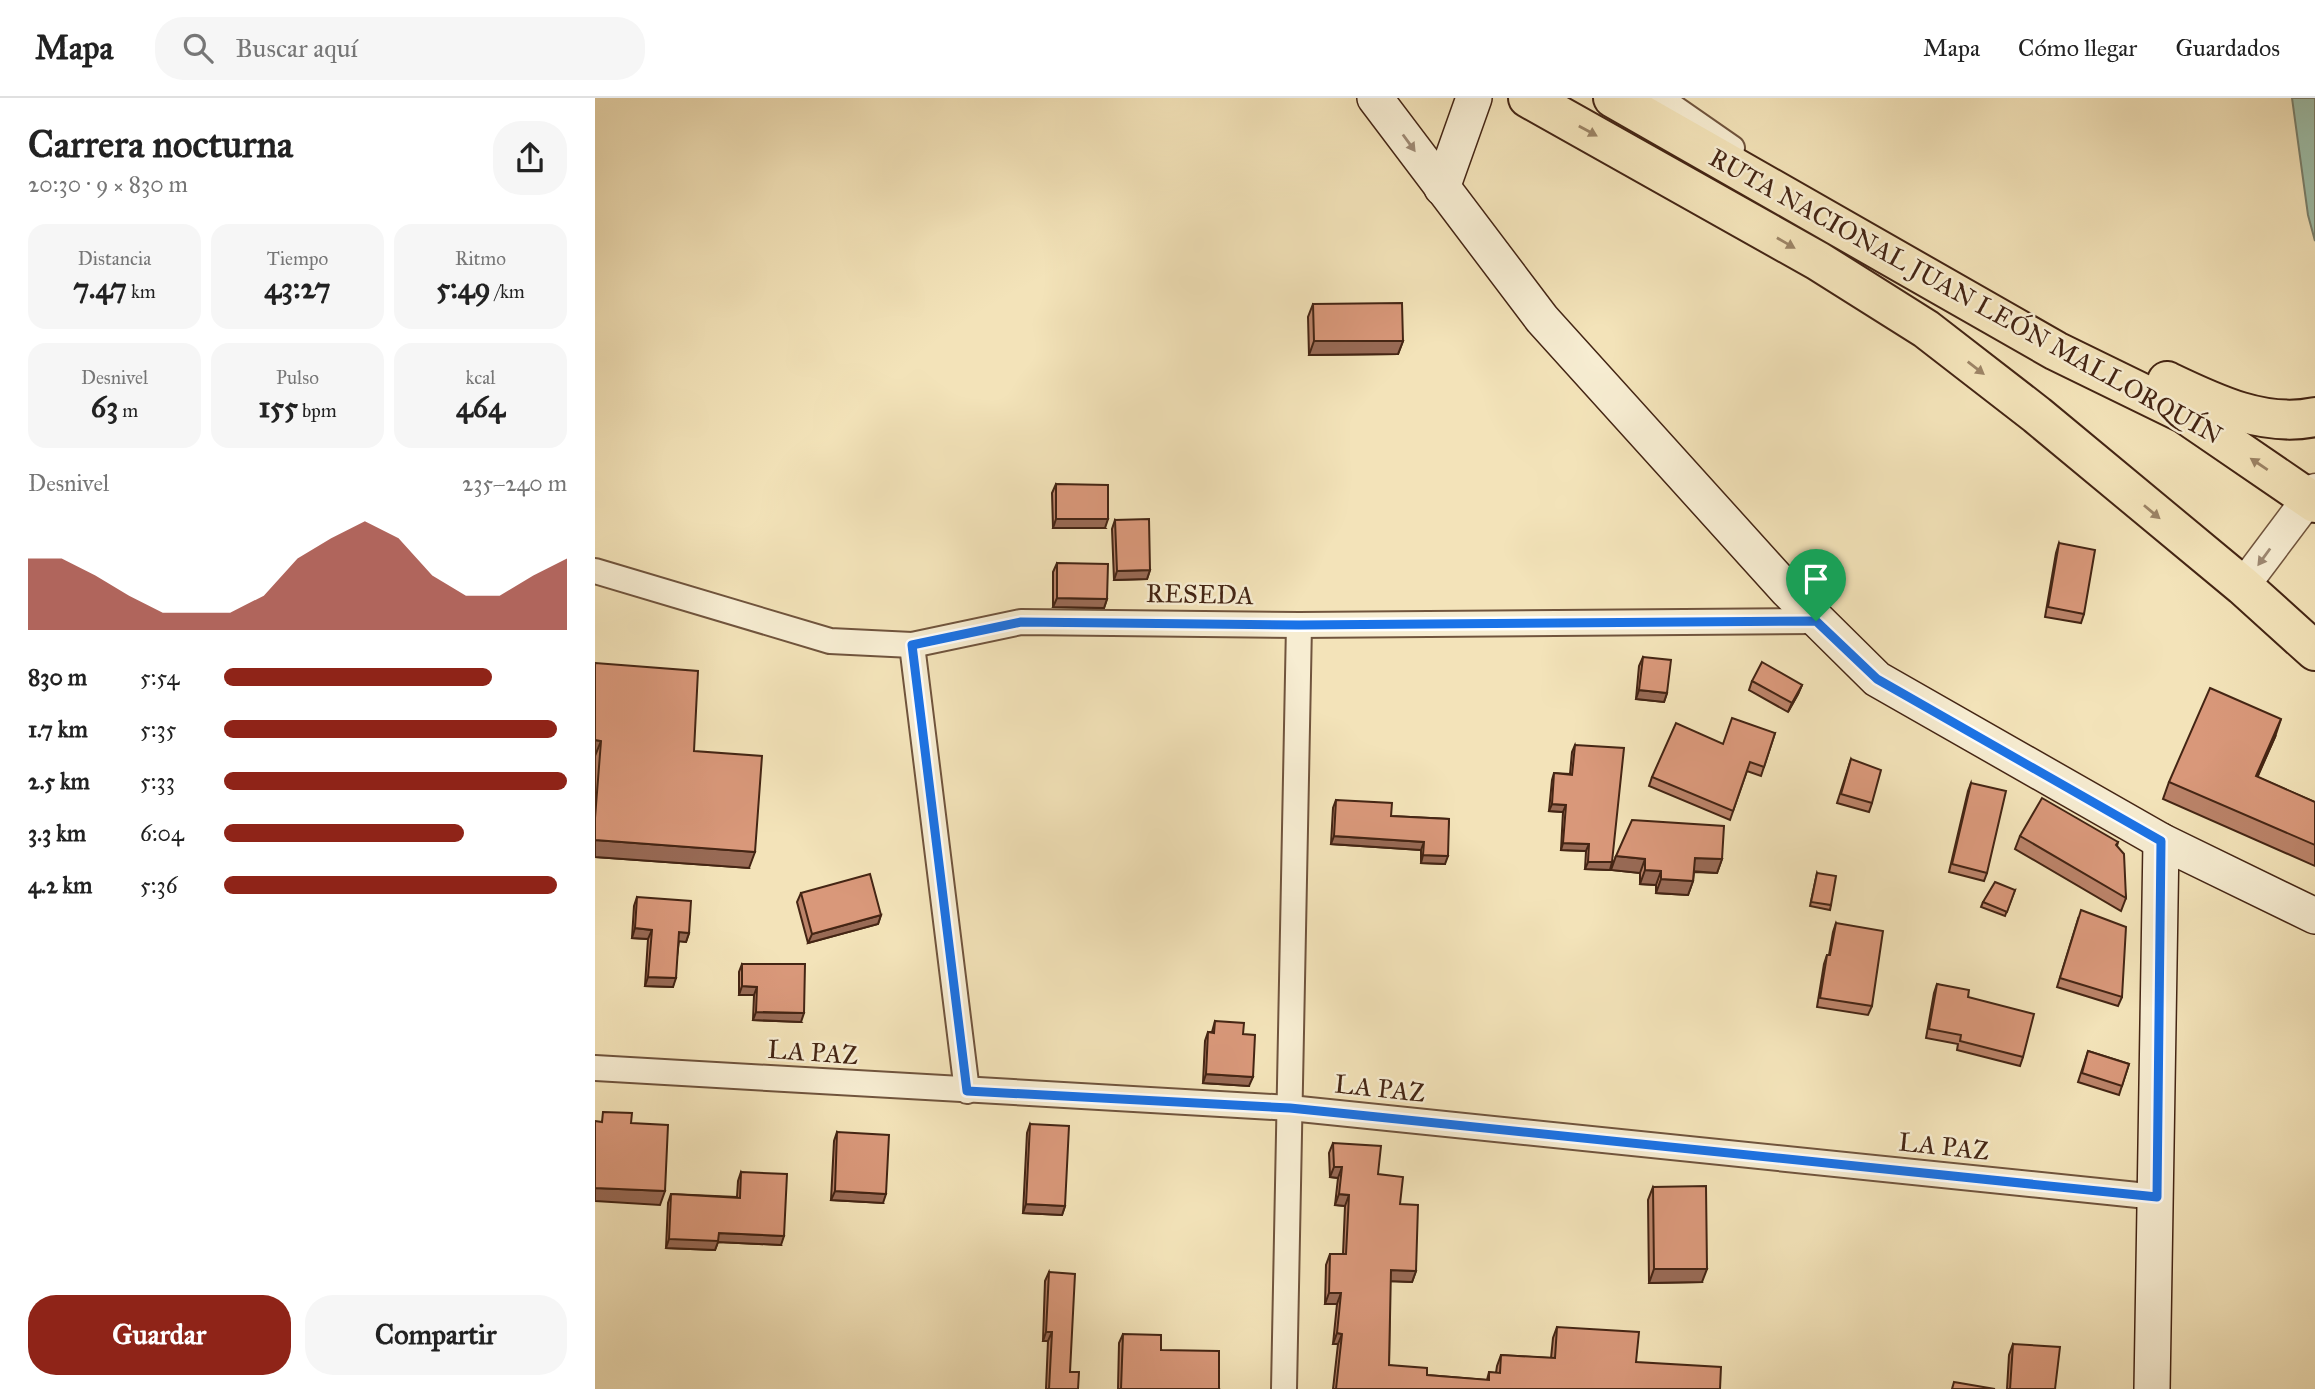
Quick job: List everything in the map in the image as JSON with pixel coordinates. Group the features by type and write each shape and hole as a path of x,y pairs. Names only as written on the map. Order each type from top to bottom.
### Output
{"highway":[{"name":"RUTA NACIONAL JUAN LEÓN MALLORQUÍN","path":"1528,98 1818,261 1926,329 2037,415 2243,586 2315,651"},
{"name":"RUTA NACIONAL JUAN LEÓN MALLORQUÍN","path":"1613,98 2056,351 2185,414 2313,497"},
{"path":"1990,312 2097,347 2250,416 2299,420 2315,417"}],"main road":[{"path":"1375,98 1542,319 1816,621 1877,679 2161,841 2315,916"},
{"path":"1442,188 1474,98"},
{"path":"2152,1389 2161,841"}],"street":[{"path":"1660,98 1825,218"},
{"path":"2243,586 2313,497"},
{"name":"RESEDA","path":"595,572 830,641 912,645 1021,622 1299,625 1816,621"},
{"path":"1284,1389 1299,625"},
{"path":"912,645 967,1091"},
{"name":"LA PAZ","path":"595,1068 1290,1108 2157,1197"}],"shaded area":[{"path":"2292,98 2315,98 2315,241 2308,215"}],"building":[{"path":"1402,303 1403,341 1314,341 1313,304"},
{"path":"1056,484 1108,485 1108,519 1056,519"},
{"path":"1149,519 1150,570 1117,571 1115,520"},
{"path":"2059,543 2095,550 2084,614 2048,607"},
{"path":"1057,563 1108,564 1107,599 1057,598"},
{"path":"1643,657 1671,660 1667,693 1639,690"},
{"path":"1762,662 1802,685 1792,703 1752,681"},
{"path":"595,663 698,671 694,751 762,756 755,852 595,840 601,741 595,740"},
{"path":"2210,688 2281,719 2256,776 2315,802 2315,845 2169,782"},
{"path":"1732,718 1775,733 1764,767 1750,762 1733,811 1652,777 1676,723 1723,744"},
{"path":"1575,745 1624,748 1612,862 1588,862 1589,844 1563,843 1566,805 1552,804 1554,773 1572,775"},
{"path":"1851,759 1881,770 1872,803 1841,794"},
{"path":"1971,783 2006,791 1987,873 1952,864"},
{"path":"2042,798 2118,842 2116,845 2124,854 2126,898 2020,836"},
{"path":"1336,800 1392,803 1391,816 1449,819 1448,856 1423,855 1424,842 1334,836"},
{"path":"1632,820 1724,826 1722,859 1695,858 1693,881 1661,879 1661,871 1645,870 1645,859 1616,856"},
{"path":"1817,873 1836,876 1831,905 1811,902"},
{"path":"870,874 881,915 812,934 801,893"},
{"path":"1995,882 2015,890 2007,912 1983,902"},
{"path":"637,897 691,901 689,933 679,932 676,978 648,977 652,930 635,928"},
{"path":"2081,910 2126,927 2122,997 2060,978"},
{"path":"1836,923 1883,931 1872,1006 1820,998 1827,955 1830,955"},
{"path":"742,964 805,964 804,1013 756,1012 757,987 742,986"},
{"path":"1937,984 1969,990 1968,997 2034,1014 2023,1057 1960,1041 1961,1035 1929,1029"},
{"path":"1215,1021 1244,1023 1243,1034 1255,1035 1253,1077 1206,1074 1208,1032 1214,1033"},
{"path":"2088,1051 2129,1064 2122,1086 2082,1073"},
{"path":"603,1112 632,1113 631,1123 668,1125 665,1191 595,1188 595,1121 602,1122"},
{"path":"1030,1124 1069,1126 1065,1206 1026,1204"},
{"path":"837,1132 889,1135 886,1194 835,1191"},
{"path":"1333,1143 1381,1146 1378,1174 1403,1177 1400,1204 1418,1205 1416,1271 1391,1270 1389,1365 1427,1368 1427,1375 1489,1380 1489,1372 1500,1373 1501,1355 1555,1358 1557,1327 1639,1332 1636,1362 1721,1367 1720,1389 1336,1389 1342,1334 1337,1333 1341,1293 1329,1293 1330,1254 1346,1254 1349,1195 1339,1194 1342,1167 1334,1167"},
{"path":"741,1172 787,1174 784,1236 719,1233 718,1241 669,1239 671,1194 740,1198"},
{"path":"1706,1186 1707,1269 1654,1269 1653,1187"},
{"path":"1049,1272 1075,1274 1070,1372 1079,1372 1078,1389 1049,1389 1052,1332 1046,1332"},
{"path":"1123,1334 1161,1335 1161,1350 1219,1351 1219,1389 1121,1389"},
{"path":"2013,1344 2060,1347 2055,1389 2010,1389"},
{"path":"1954,1382 1995,1389 1952,1389"}],"route":[{"path":"1816,621 1877,679 1921,707 2161,841 2157,1197 1290,1108 967,1091 912,645 1021,622 1299,625 1816,621"}]}
